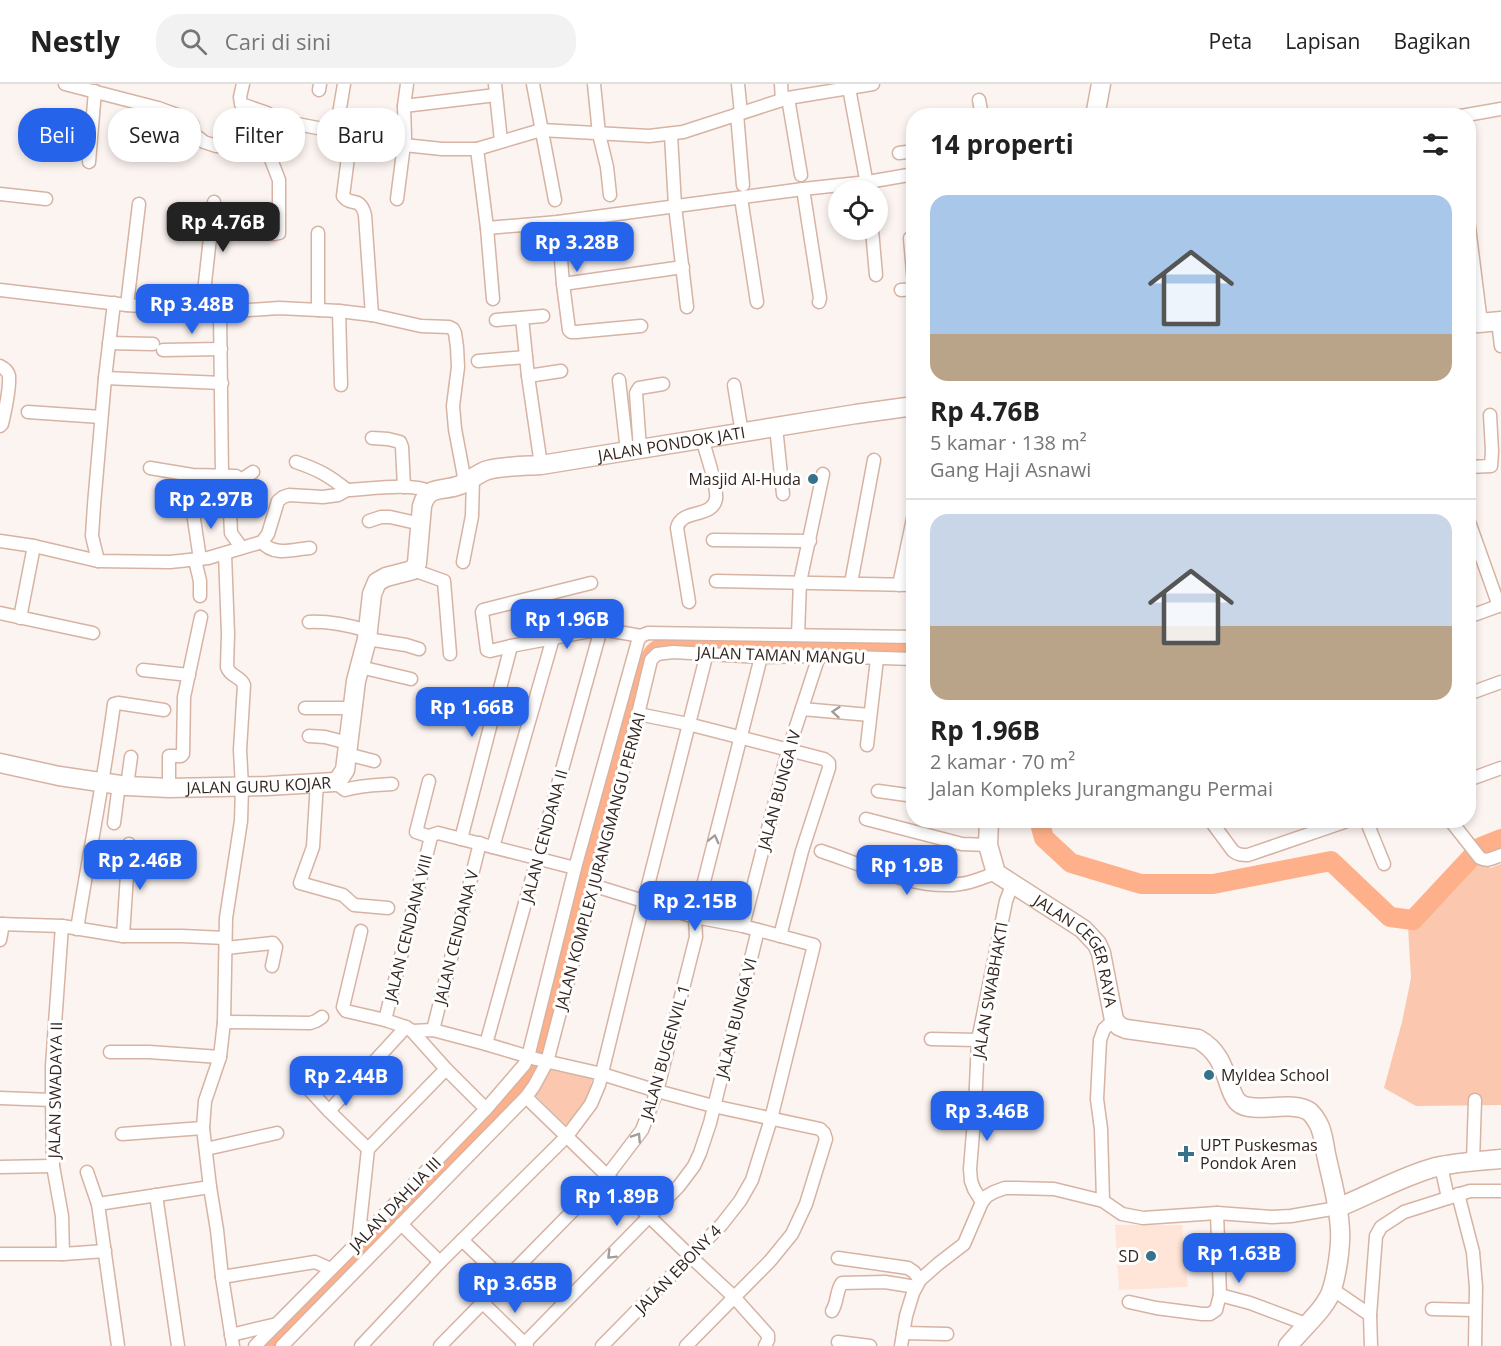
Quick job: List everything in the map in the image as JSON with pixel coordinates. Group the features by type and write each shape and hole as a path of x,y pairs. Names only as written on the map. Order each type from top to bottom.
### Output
{"street":[{"path":"243,84 241,104 253,108"},
{"path":"340,108 344,84"},
{"path":"407,84 404,106 496,89 501,141"},
{"path":"533,84 555,200"},
{"path":"594,84 599,134 607,167 610,195"},
{"path":"738,84 743,185"},
{"path":"781,84 801,175"},
{"path":"405,145 437,149 477,148 541,130 649,136 671,135 785,99 873,84"},
{"path":"1096,108 1101,84"},
{"path":"71,85 183,117 192,124 195,135 213,145"},
{"path":"849,88 867,179"},
{"path":"94,108 95,91"},
{"path":"979,100 980,108"},
{"path":"1476,113 1501,109"},
{"path":"671,135 675,206 687,307"},
{"path":"477,148 493,299"},
{"path":"899,153 906,152"},
{"path":"211,224 235,229 279,233 279,180 272,162"},
{"path":"347,162 343,190 345,199 360,204 365,215 372,315"},
{"path":"396,199 401,162"},
{"path":"487,228 558,222 906,175"},
{"path":"803,189 819,302"},
{"path":"0,194 46,199"},
{"path":"741,198 757,302"},
{"path":"202,310 214,202"},
{"path":"127,305 139,204"},
{"path":"558,222 562,284 568,328 571,332 641,326"},
{"path":"318,233 318,310"},
{"path":"873,240 876,275"},
{"path":"1476,254 1493,329"},
{"path":"562,284 683,267"},
{"path":"0,290 127,305 220,312 279,308 339,311 372,315 422,326 453,328 458,367 453,406 455,429 469,480 472,516 463,562"},
{"path":"98,561 92,536 101,417 114,303"},
{"path":"339,311 341,385"},
{"path":"220,312 222,476"},
{"path":"496,320 543,316"},
{"path":"522,318 525,357 541,465"},
{"path":"109,342 158,347 221,349"},
{"path":"478,361 525,357"},
{"path":"0,366 9,376 5,414 0,426"},
{"path":"528,376 561,371"},
{"path":"105,378 222,383"},
{"path":"619,380 633,450"},
{"path":"633,450 636,393 639,388 663,384"},
{"path":"734,385 742,433"},
{"name":"JALAN PONDOK JATI","path":"432,492 453,487 493,469 541,465 906,407"},
{"path":"28,412 101,417"},
{"path":"1476,467 1491,466 1490,415"},
{"path":"776,427 783,494"},
{"path":"372,438 388,438 400,442 404,487"},
{"path":"689,602 677,528 682,518 712,508 716,501 712,472 702,439"},
{"path":"851,583 874,460"},
{"path":"296,462 328,476 347,490"},
{"path":"150,468 192,475 236,476 241,480"},
{"path":"241,547 231,534 230,512 241,480 253,472"},
{"path":"798,632 800,582 823,474"},
{"path":"0,541 34,546 98,561 170,562 197,559 225,554 262,542 268,534 278,501 289,495 323,497 338,495 347,490 404,487 425,489 432,492 425,498 417,563 413,570 444,581 450,654"},
{"path":"192,506 200,596"},
{"path":"369,521 390,517 421,524"},
{"path":"713,540 810,541"},
{"path":"1476,540 1500,605 1476,614"},
{"path":"262,542 266,548 276,551 310,548"},
{"path":"20,618 34,546"},
{"path":"899,585 906,552"},
{"path":"225,554 227,667 229,672 242,680 244,685 240,750 241,821 226,918 224,1022 220,1057 205,1101 203,1128 232,1341 278,1324"},
{"name":"JALAN GURU KOJAR","path":"0,763 59,776 169,788 242,787 339,780 343,775 348,748 356,681 368,635 372,594 377,582 386,577 413,570"},
{"path":"716,581 906,585"},
{"path":"591,583 483,610 487,650 601,629 641,636 648,633 798,632 906,637"},
{"path":"0,613 93,633"},
{"path":"169,788 169,756 183,754 184,697 201,617"},
{"path":"309,622 324,621 351,625 368,635 419,648"},
{"name":"JALAN CENDANA II","path":"486,1044 601,629"},
{"name":"JALAN KOMPLEX JURANGMANGU PERMAI","path":"282,1346 526,1097 534,1086 575,868 641,636"},
{"path":"494,847 553,638"},
{"path":"461,839 511,646"},
{"name":"JALAN TAMAN MANGU","path":"651,660 662,652 761,657 906,659"},
{"path":"361,1346 440,1262 567,1136 591,1104 602,1074 707,653"},
{"name":"JALAN BUNGA IV","path":"743,926 788,751 819,656"},
{"path":"695,917 761,657"},
{"path":"867,745 877,658"},
{"name":"JALAN KOMPLEX JURANGMANGU PERMAI","path":"539,1059 592,885 651,660"},
{"path":"360,667 411,679"},
{"path":"143,670 189,675"},
{"path":"1476,691 1501,682"},
{"path":"114,823 117,784 114,704 164,710"},
{"path":"305,708 352,708"},
{"path":"802,709 870,716"},
{"path":"592,885 695,917 780,936 802,851 829,768 829,763 824,759 688,724 638,714"},
{"path":"309,736 325,737 374,762"},
{"path":"77,930 117,784 131,757"},
{"path":"1476,777 1501,768"},
{"path":"429,781 416,832 431,837"},
{"path":"388,908 354,905 343,895 300,883 313,847 325,782 345,790 356,786 392,784"},
{"path":"878,791 906,795"},
{"path":"866,819 962,844 988,845"},
{"path":"821,851 910,881 961,884 996,873 988,845 989,828"},
{"path":"1216,828 1233,851 1242,855 1248,855 1327,828"},
{"path":"1369,828 1384,864"},
{"path":"1455,828 1480,858 1489,860 1501,855"},
{"name":"JALAN KOMPLEX JURANGMANGU PERMAI","path":"431,837 438,833 575,868"},
{"name":"JALAN CENDANA VIII","path":"385,1020 431,837"},
{"path":"123,936 129,843"},
{"name":"JALAN CENDANA V","path":"433,1030 480,843"},
{"name":"JALAN CEGER RAYA","path":"996,873 1083,929 1097,944 1101,953 1114,1020 1119,1026 1126,1029 1198,1039 1207,1044 1216,1054 1232,1092 1240,1104 1258,1107 1297,1107 1310,1112 1320,1124 1337,1208"},
{"name":"JALAN SWABHAKTI","path":"982,1202 974,1189 970,1169 978,1041 1005,908 1012,885"},
{"name":"JALAN BUGENVIL 1","path":"607,1176 642,1130 657,1091 696,937 695,917"},
{"path":"0,940 2,924 62,926 123,936 182,936 225,943 273,944 276,947 272,966"},
{"name":"JALAN SWADAYA II","path":"62,926 52,1066 52,1100 53,1166 62,1216 63,1254"},
{"name":"JALAN BUNGA VI","path":"713,1106 758,930"},
{"path":"361,931 343,1007 346,1011 385,1020 409,1029 433,1030 602,1074 713,1106 820,1129 824,1133 826,1139 807,1204 792,1234 770,1261 686,1346"},
{"name":"JALAN EBONY 4","path":"602,1346 722,1224 740,1201 752,1180 771,1119 814,945 780,936"},
{"path":"224,1022 310,1023 322,1017"},
{"path":"1103,1201 1101,1129 1097,1099 1099,1061 1101,1034 1114,1020"},
{"path":"409,1029 443,1072 486,1109"},
{"path":"329,1111 409,1029"},
{"path":"931,1039 978,1041"},
{"path":"110,1052 220,1057"},
{"name":"JALAN DAHLIA III","path":"255,1346 517,1075 539,1059"},
{"path":"358,1242 368,1149 443,1072"},
{"path":"304,1084 368,1149"},
{"path":"526,1097 734,1297 768,1335 765,1346"},
{"path":"0,1098 52,1100"},
{"path":"1473,1161 1475,1101"},
{"path":"483,1304 524,1345 679,1186 694,1166 700,1153 713,1106"},
{"path":"122,1134 203,1128"},
{"path":"207,1155 277,1133"},
{"path":"902,1346 906,1317 918,1283 964,1244 982,1202 987,1196 1005,1188 1054,1189 1103,1201 1122,1214 1132,1217 1217,1214 1291,1216 1337,1208 1406,1177 1441,1166 1501,1159"},
{"path":"0,1167 53,1166"},
{"path":"1441,1166 1473,1252 1476,1287 1475,1346"},
{"path":"87,1173 98,1204 118,1346"},
{"path":"440,1346 607,1176"},
{"path":"98,1204 210,1187"},
{"path":"1371,1346 1370,1315 1376,1236 1381,1227 1404,1212 1453,1196 1470,1191 1501,1191"},
{"path":"156,1195 178,1346"},
{"path":"1288,1346 1306,1324 1339,1294 1340,1229 1337,1208"},
{"path":"1129,1302 1202,1314 1210,1314 1216,1310 1220,1295 1217,1214"},
{"path":"401,1224 440,1262"},
{"path":"462,1240 505,1281"},
{"path":"0,1254 105,1251"},
{"path":"838,1257 908,1268 911,1269 918,1283"},
{"path":"222,1277 315,1262 331,1269"},
{"path":"832,1311 842,1283 918,1283"},
{"path":"1339,1294 1370,1315"},
{"path":"1220,1295 1250,1303 1306,1324"},
{"path":"1432,1309 1475,1310"},
{"path":"903,1333 947,1334"},
{"path":"838,1342 870,1346"}],"shaded area":[{"path":"1465,855 1491,868 1501,864 1501,1105 1416,1106 1384,1088 1411,978 1408,927"},
{"path":"550,1063 593,1075 587,1105 566,1125 535,1095"},
{"name":"SD","path":"1115,1225 1182,1225 1188,1287 1119,1290"}],"waterway":[{"path":"269,1346 528,1079 533,1071 643,668 651,650 658,645 669,643 906,649"},
{"path":"1041,828 1044,838 1071,863 1141,884 1213,884 1331,861 1390,917 1413,920 1481,847 1501,839"}],"place":[{"name":"Masjid Al-Huda","path":"813,479"},
{"name":"MyIdea School","path":"1209,1075"},
{"name":"UPT Puskesmas Pondok Aren","path":"1186,1154"},
{"name":"SD","path":"1151,1256"}]}
